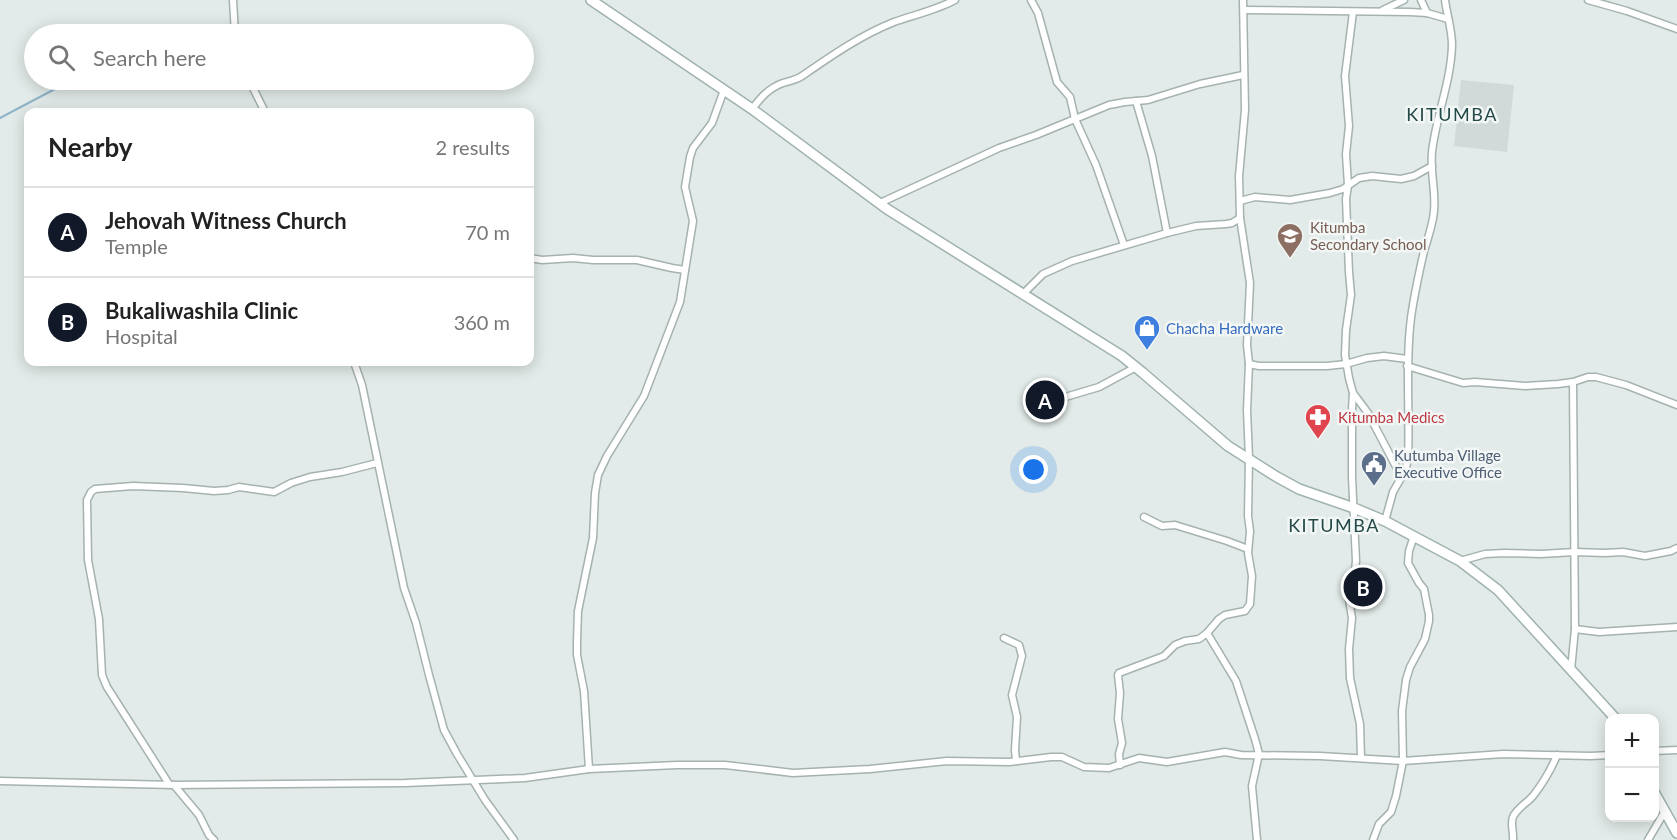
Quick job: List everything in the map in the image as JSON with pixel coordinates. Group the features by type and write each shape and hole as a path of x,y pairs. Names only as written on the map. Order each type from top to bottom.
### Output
{"street":[{"path":"233,0 234,24"},
{"path":"591,0 752,109 880,203 1122,356 1219,439 1249,459 1289,484 1386,521 1460,561 1498,590 1611,714"},
{"path":"752,109 764,94 802,76 862,37 895,22 945,6 955,0"},
{"path":"1031,0 1038,13 1057,82 1070,97 1075,119 1096,165 1124,245"},
{"path":"1119,765 1122,743 1118,719 1119,673 1164,656 1176,645 1185,641 1199,639 1225,615 1245,611 1248,607 1252,576 1248,549 1250,531 1247,410 1250,283 1240,218 1239,171 1245,110 1243,0"},
{"path":"1377,12 1404,0"},
{"path":"1421,0 1427,13"},
{"path":"1386,521 1393,492 1405,471 1408,459 1407,363 1415,294 1435,208 1432,166 1434,140 1450,64 1451,32 1445,0"},
{"path":"1588,0 1677,29"},
{"path":"1244,10 1427,13 1448,19"},
{"path":"1353,12 1345,76 1348,126 1346,199 1351,295 1346,330 1346,364 1353,393 1352,477 1356,561 1349,600 1352,618 1349,649 1350,678 1360,724 1360,758"},
{"path":"880,203 999,148 1109,105 1148,100 1200,84 1243,75"},
{"path":"254,90 263,108"},
{"path":"589,770 584,691 577,655 577,642 578,611 593,538 596,485 607,456 649,386 680,302 693,221 685,187 690,157 693,148 712,123 724,90"},
{"path":"1136,101 1152,156 1167,233"},
{"path":"1240,201 1256,197 1290,200 1337,192 1359,178 1401,179 1414,176 1432,166"},
{"path":"1024,293 1036,279 1053,268 1167,233 1196,226 1232,223 1240,218"},
{"path":"534,259 637,260 685,270"},
{"path":"1249,367 1327,366 1346,364 1376,356 1407,363 1463,383 1482,382 1525,386 1573,382 1591,376 1608,379 1677,405"},
{"path":"355,366 362,385 404,588 416,623 444,730 485,800 514,840"},
{"path":"1062,398 1099,387 1136,367"},
{"path":"1571,670 1575,629 1573,382"},
{"path":"1353,393 1373,421 1401,476"},
{"path":"214,840 199,815 172,784 107,687 102,675 99,619 88,560 87,500 95,489 134,486 214,491 239,488 274,492 310,477 377,463"},
{"path":"1144,517 1162,526 1175,525 1248,549"},
{"path":"1373,840 1379,824 1391,812 1403,761 1402,711 1406,680 1410,667 1425,639 1429,615 1424,589 1408,563 1414,536"},
{"path":"1460,561 1498,553 1605,554 1623,552 1645,556 1677,548"},
{"path":"1575,629 1599,632 1677,627"},
{"path":"1207,633 1236,681 1239,696 1256,739 1259,754 1252,786 1257,840"},
{"path":"1004,638 1019,645 1022,656 1012,695 1017,717 1016,761"},
{"path":"1659,751 1677,750"},
{"path":"0,781 172,784 474,782 589,770 677,765 725,765 793,773 870,769 947,761 1016,761 1058,757 1089,768 1109,768 1131,760 1167,762 1225,752 1242,755 1403,761 1503,754 1605,755"},
{"path":"1513,840 1514,815 1532,797 1557,755"},
{"path":"1659,801 1677,833"},
{"path":"1648,840 1665,811"}],"shaded area":[{"path":"1461,80 1514,85 1507,152 1454,146"}],"waterway":[{"path":"0,118 53,90"}],"place":[{"name":"Kitumba Secondary School","path":"1290,259"},
{"name":"Chacha Hardware","path":"1147,351"},
{"name":"Jehovah Witness Church","path":"1045,400"},
{"name":"Kitumba Medics","path":"1318,440"},
{"name":"Kutumba Village Executive Office","path":"1374,487"},
{"name":"Bukaliwashila Clinic","path":"1363,587"}],"district":[{"name":"KITUMBA","path":"1452,114"},
{"name":"KITUMBA","path":"1334,525"}]}
